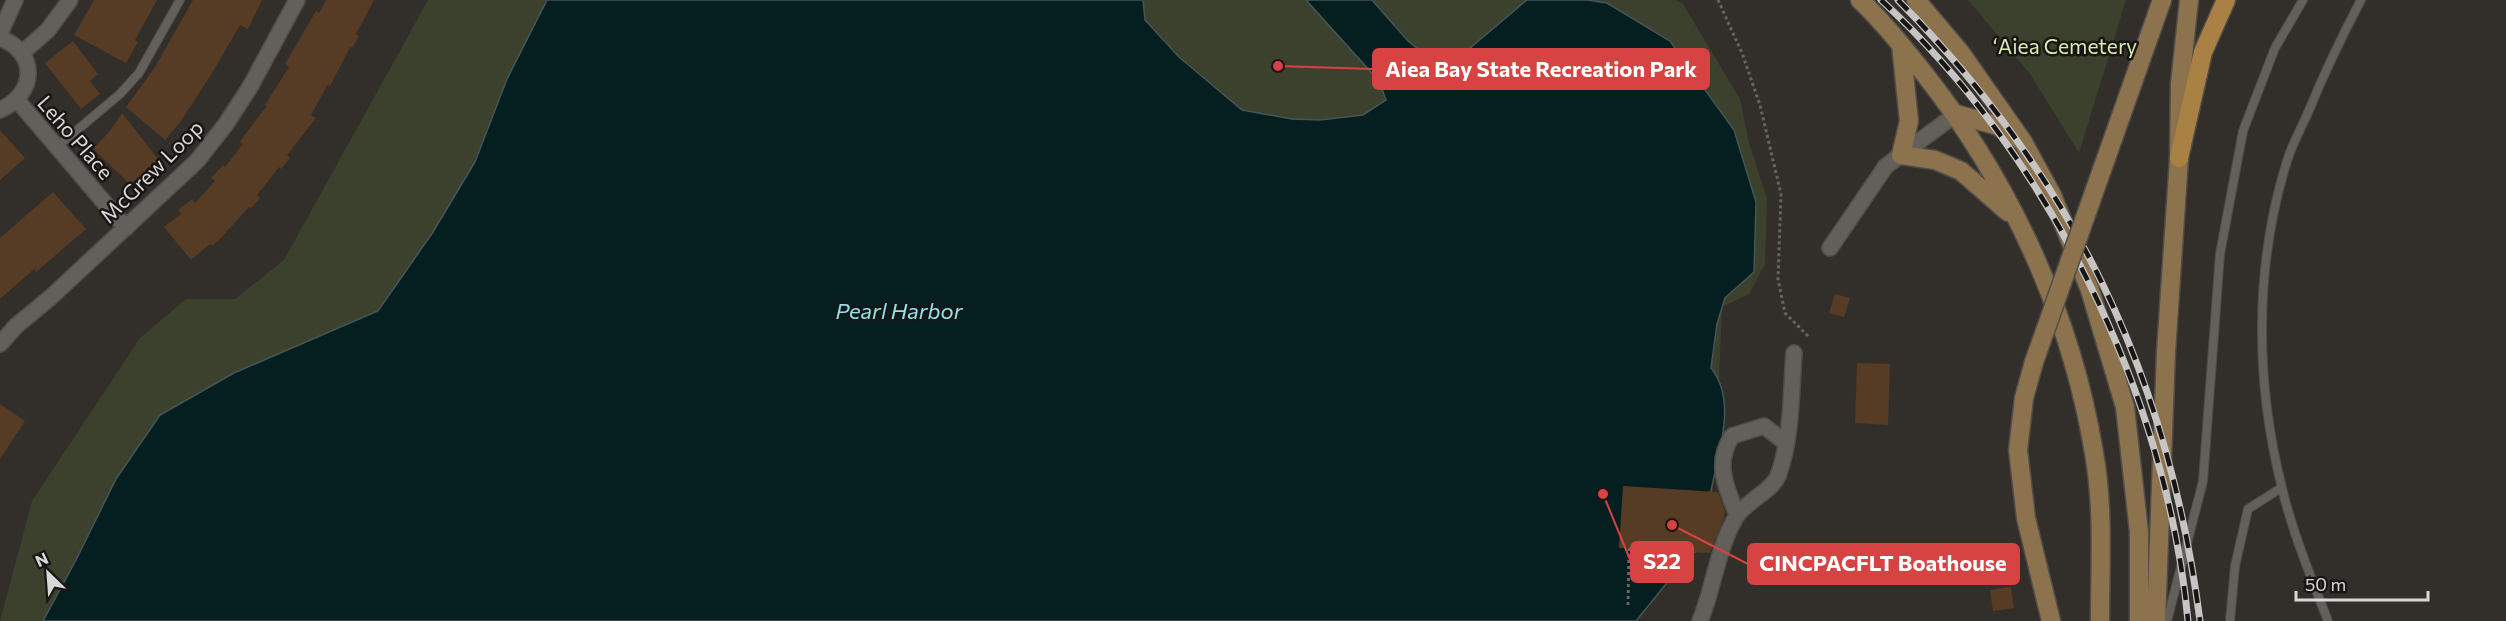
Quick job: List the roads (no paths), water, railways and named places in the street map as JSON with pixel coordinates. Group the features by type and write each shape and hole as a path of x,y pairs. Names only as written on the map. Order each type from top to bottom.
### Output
{"highway":[{"path":"2180,158 2203,52 2226,0"}],"main road":[{"path":"1860,0 1901,45 1956,114 2019,221 2066,332 2083,393 2095,455 2100,511 2100,621"},
{"path":"1916,0 1960,52 2024,142 2052,195 2090,290 2125,407 2139,532 2139,621"},
{"path":"2050,621 2026,518 2018,450 2024,398 2034,362 2162,0"},
{"path":"2156,621 2166,351 2180,158 2180,84 2189,0"},
{"path":"1901,45 1909,121 1901,155 1935,160 1961,171 2019,221"},
{"path":"1956,114 1998,126 2024,142"}],"street":[{"path":"0,33 15,0"},
{"path":"22,53 48,30 70,0"},
{"name":"McGrew Loop","path":"0,344 16,326 197,161 226,124 250,87 297,0"},
{"path":"0,38 11,43 22,53 28,66 28,80 23,94 0,110"},
{"name":"Leho Place","path":"16,100 126,228"},
{"path":"1830,248 1886,166 1956,114"},
{"path":"1700,621 1708,603 1720,552 1737,515 1777,478 1786,443 1794,353"},
{"path":"1737,515 1724,481 1723,450 1732,436 1764,426 1786,443"}],"lane":[{"path":"57,147 120,94 139,73 180,0"},
{"path":"2167,621 2203,481 2220,254 2243,131 2275,48 2303,0"},
{"path":"2328,621 2299,546 2282,488 2268,416 2262,358 2265,261 2287,160 2333,53 2361,0"},
{"path":"2230,621 2235,566 2248,509 2282,488"}],"water":[{"name":"Pearl Harbor","path":"547,0 1143,0 1145,20 1179,57 1242,110 1292,119 1320,120 1363,115 1386,100 1379,81 1306,0 1372,0 1408,41 1444,70 1527,0 1587,0 1607,3 1670,41 1734,130 1756,202 1754,272 1725,298 1717,324 1711,368 1719,381 1723,395 1724,425 1702,547 1687,558 1636,621 43,621 116,479 160,415 234,373 378,311 433,232 475,162 507,79"}],"railway":[{"path":"1881,0 1941,61 1996,130 2046,204 2089,284 2126,366 2155,451 2176,536 2188,621"},
{"path":"1898,0 1960,67 2015,137 2062,209 2103,284 2137,363 2164,445 2185,531 2200,621"}],"place":[{"name":"Aiea Bay State Recreation Park","path":"1278,66"},
{"name":"S22","path":"1603,494"},
{"name":"CINCPACFLT Boathouse","path":"1672,525"}],"park label":[{"name":"ʻAiea Cemetery","path":"2065,45"}]}
